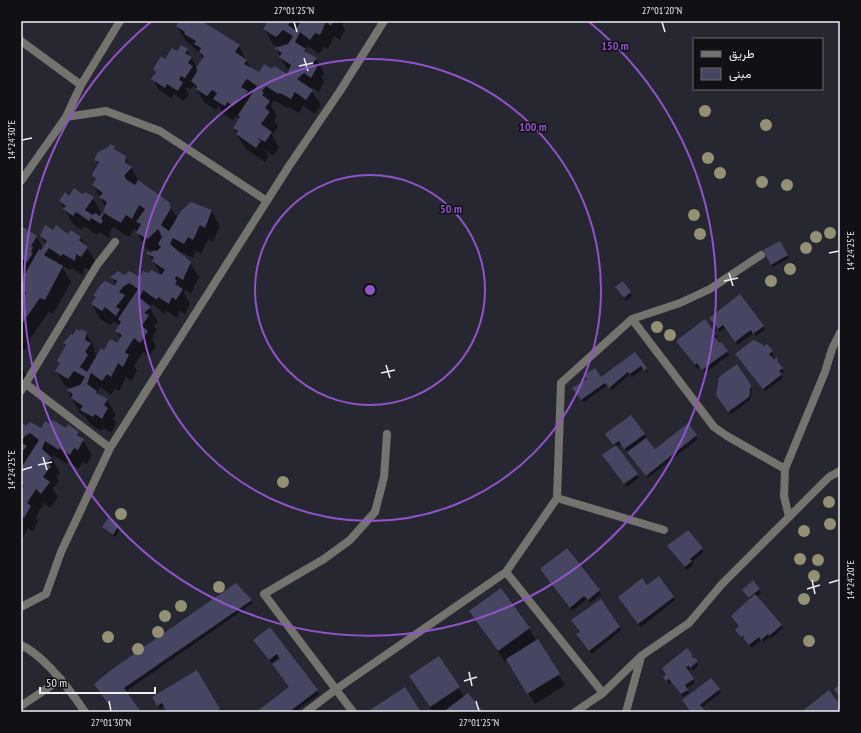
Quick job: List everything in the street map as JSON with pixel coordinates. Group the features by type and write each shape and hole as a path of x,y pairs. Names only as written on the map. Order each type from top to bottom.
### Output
{"street":[{"path":"21,181 66,117 81,85 120,21"},
{"path":"21,607 46,594 61,552 110,448 289,166 340,91 384,21"},
{"path":"21,42 81,85"},
{"path":"66,117 106,111 160,131 267,201"},
{"path":"21,391 97,265 115,242"},
{"path":"306,712 506,572 557,498 561,383 632,319 680,303 710,289 761,255"},
{"path":"632,319 714,427 726,436 785,469"},
{"path":"789,517 784,496 785,469 840,332"},
{"path":"26,384 110,448"},
{"path":"353,712 264,594 324,559 350,540 375,512 384,477 387,434"},
{"path":"575,712 603,693 641,656 689,623 722,584 829,477 840,472"},
{"path":"557,498 664,530"},
{"path":"506,572 603,693"},
{"path":"21,645 44,661 61,679 85,712"},
{"path":"626,712 641,656"},
{"path":"21,706 61,679"}],"building":[{"path":"179,21 202,21 240,45 235,52 247,60 244,64 259,72 264,64 272,69 274,66 287,74 291,65 279,57 282,53 274,48 288,44 293,36 283,30 276,37 263,29 268,21 291,21 288,25 295,30 301,21 334,21 331,26 326,22 320,35 315,33 310,40 300,32 295,42 306,49 304,51 317,58 313,63 317,67 311,78 304,73 297,79 313,90 306,100 295,92 291,99 280,93 278,94 266,86 262,91 264,93 262,95 270,101 265,108 270,112 261,124 272,132 265,142 258,138 261,141 256,148 236,134 238,131 233,128 240,117 238,115 257,86 247,79 241,87 248,91 243,98 240,97 233,106 227,102 225,106 213,99 217,93 212,90 207,96 196,89 197,86 191,81 198,70 196,68 204,56 199,52 201,48 194,44 196,41 184,34 185,32 176,26"},
{"path":"181,45 188,49 185,53 192,57 188,63 193,66 185,78 181,76 179,80 183,82 178,91 167,84 165,88 151,79 156,72 153,69 161,56 165,59 172,48 177,51"},
{"path":"110,144 115,146 114,149 126,156 125,162 132,167 124,176 127,180 135,185 138,180 169,202 171,208 161,225 169,231 181,211 191,202 212,210 205,228 200,225 193,240 188,237 184,244 173,238 170,244 191,262 183,280 176,276 175,279 177,281 175,284 183,289 176,300 172,297 169,304 158,297 157,300 143,290 140,298 151,307 144,313 149,315 142,326 148,331 140,343 134,338 125,352 129,355 123,367 118,363 111,377 107,374 102,381 91,373 87,384 97,391 96,393 108,399 104,405 108,408 102,419 95,414 93,417 80,410 83,406 71,398 73,394 66,390 80,385 85,377 74,371 68,379 55,371 60,363 57,361 66,345 63,343 71,334 73,335 76,329 80,331 81,329 87,332 85,340 91,343 85,352 88,355 80,367 87,372 101,348 104,350 110,339 117,343 122,335 115,331 121,322 118,319 138,289 129,283 119,292 125,295 116,307 120,309 116,316 105,307 102,311 91,304 96,297 93,296 101,284 105,281 115,286 117,281 110,277 118,271 125,275 129,271 140,277 143,271 149,273 151,270 161,275 165,270 152,261 154,257 147,254 147,251 150,253 154,250 157,251 161,247 158,244 162,237 158,229 148,239 136,233 141,224 136,222 145,209 139,205 132,219 126,215 121,223 104,213 101,219 103,220 101,224 91,218 89,221 76,212 73,216 63,209 66,206 59,201 65,192 69,196 74,188 82,194 85,192 94,197 85,210 93,215 95,213 100,216 107,202 99,197 103,193 92,185 96,179 92,175 99,162 94,160 98,152 107,148"},
{"path":"45,225 53,230 56,225 68,234 71,230 81,237 79,240 88,247 81,257 76,254 75,261 63,254 61,256 49,248 44,255 63,266 45,300 40,298 21,325 21,299 23,300 26,293 21,289 21,285 25,280 24,276 39,249 41,250 47,241 40,236"},
{"path":"23,227 37,236 31,246 33,247 31,252 33,253 27,262 21,258 21,229"},
{"path":"780,241 788,255 771,265 763,250"},
{"path":"623,281 631,292 624,298 615,287"},
{"path":"740,294 764,326 753,334 751,330 735,342 723,325 718,329 709,318"},
{"path":"705,319 716,334 714,336 719,343 721,342 728,351 702,370 697,363 695,365 676,341"},
{"path":"753,340 764,346 767,344 773,351 769,354 774,360 777,357 778,362 783,368 779,371 782,374 763,389 735,354"},
{"path":"635,352 647,368 644,371 641,366 630,374 628,372 609,388 605,383 581,400 572,388 587,379 584,375 595,368 601,377"},
{"path":"737,364 751,385 749,397 728,412 716,395 719,377"},
{"path":"631,415 645,434 624,449 619,441 613,445 605,434"},
{"path":"53,420 66,428 68,424 79,432 77,435 84,439 78,450 74,448 70,455 45,441 42,449 52,458 46,463 51,466 43,477 50,482 41,494 36,489 27,503 31,506 24,518 21,515 21,490 24,486 21,484 21,475 23,472 21,471 21,468 39,440 30,433 25,436 21,442 21,422 26,426 30,422 41,428 45,421 50,424"},
{"path":"688,423 697,435 646,476 627,452 646,438 655,449"},
{"path":"21,442 27,446 21,453"},
{"path":"616,445 638,474 624,484 602,455"},
{"path":"109,517 119,525 113,535 102,527"},
{"path":"688,530 703,548 690,559 692,561 685,567 667,546"},
{"path":"567,548 600,590 588,600 584,596 570,608 540,569"},
{"path":"659,576 674,597 638,624 618,597 642,578 647,585"},
{"path":"753,580 760,589 749,598 742,590"},
{"path":"236,583 252,600 124,688 141,712 114,712 94,684 111,670"},
{"path":"501,588 530,628 498,651 469,611"},
{"path":"755,594 782,625 769,636 768,634 761,640 759,637 749,645 743,638 744,635 741,637 735,630 739,626 731,616"},
{"path":"601,599 620,627 589,651 576,634 580,632 571,620"},
{"path":"270,627 318,690 289,712 256,712 289,687 272,664 280,659 277,654 269,660 253,640"},
{"path":"538,639 560,674 527,694 506,659"},
{"path":"687,648 692,654 692,657 697,659 697,662 690,668 689,666 686,667 694,679 685,685 688,690 681,694 669,679 666,681 663,677 666,675 662,668"},
{"path":"439,656 460,687 430,707 409,676"},
{"path":"197,670 220,709 215,712 167,712 162,703 157,706 152,697"},
{"path":"711,678 720,689 700,705 706,712 691,712 682,700"},
{"path":"840,685 840,695 839,696 834,689"},
{"path":"405,687 421,712 372,712 370,710"},
{"path":"829,690 840,705 840,712 801,712"},
{"path":"468,693 483,712 443,712"}]}
